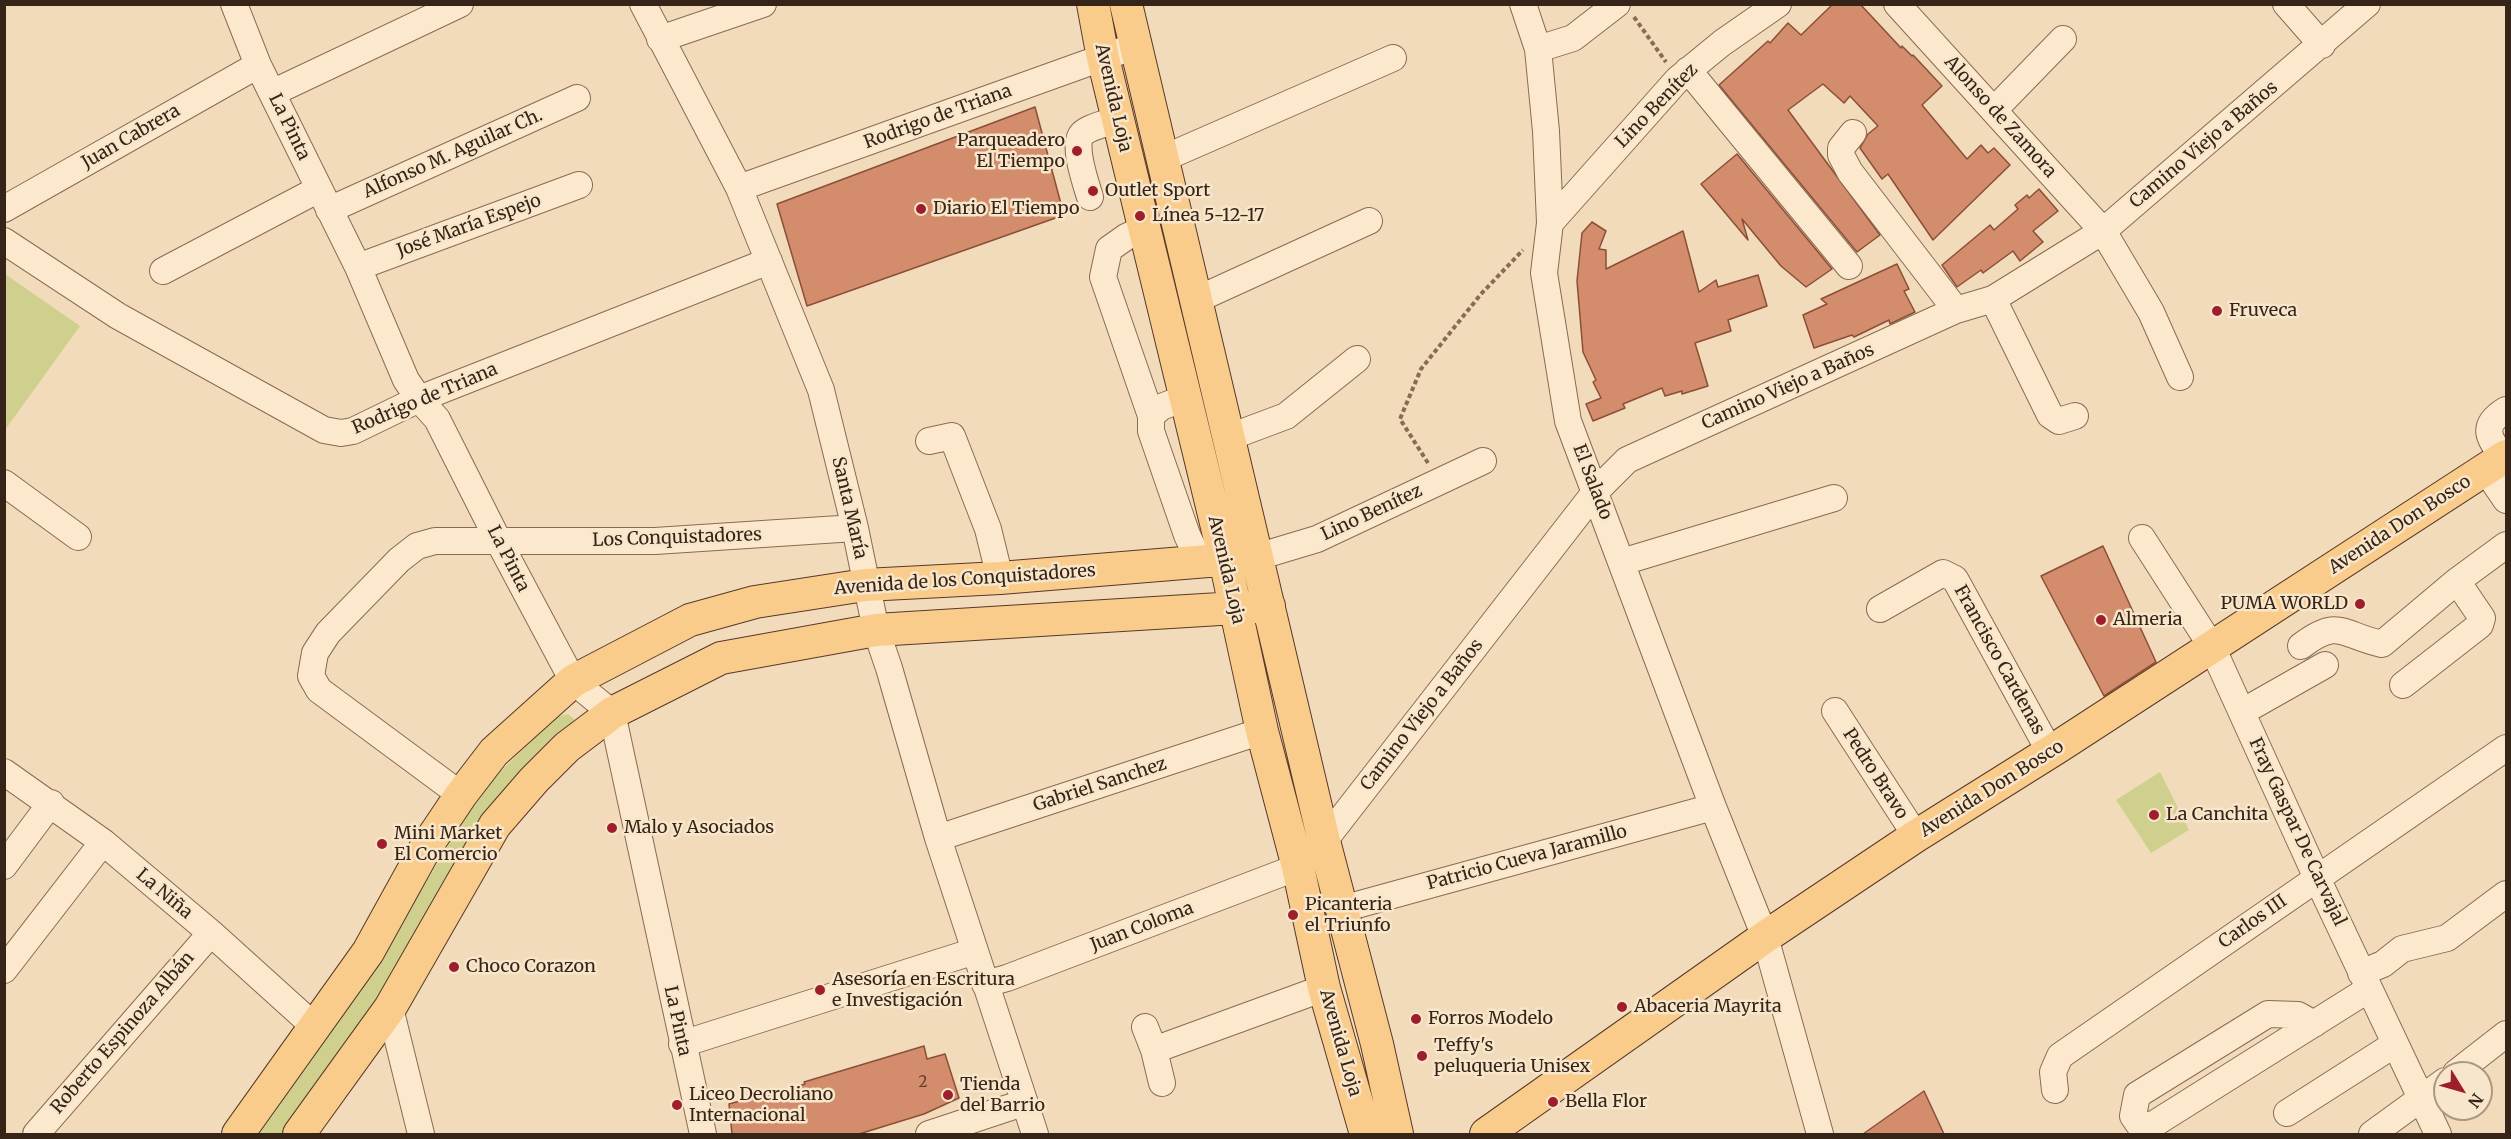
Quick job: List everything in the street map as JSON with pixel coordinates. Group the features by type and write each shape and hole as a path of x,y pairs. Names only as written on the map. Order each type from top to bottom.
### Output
{"main road":[{"name":"Avenida Loja","path":"1093,4 1117,119 1185,398 1213,561 1235,608 1262,731 1298,867 1324,988 1366,1134"},
{"name":"Avenida Loja","path":"1126,4 1324,840 1377,1044 1397,1134"},
{"name":"Avenida Don Bosco","path":"1486,1134 1765,937 1916,836 2050,752 2499,461"},
{"name":"Avenida de los Conquistadores","path":"238,1134 368,952 426,847 461,795 494,752 573,681 690,620 755,602 865,585 1000,578 1257,557"},
{"path":"298,1134 390,1008 495,825 534,780 567,747 612,713 721,658 876,630 1269,606"}],"street":[{"name":"La Pinta","path":"234,4 258,65 358,267 406,380 437,419 498,542 573,681 612,713 703,1134"},
{"path":"272,93 460,4"},
{"name":"Santa María","path":"643,4 740,188 821,390 855,528 876,630 938,838 1035,1134"},
{"path":"660,39 763,4"},
{"name":"El Salado","path":"1522,4 1538,49 1546,131 1550,223 1544,273 1568,421 1713,807 1765,937 1820,1134"},
{"path":"1722,43 1752,4"},
{"name":"Lino Benítez","path":"1550,223 1683,75 1722,43 1778,4"},
{"name":"Alonso de Zamora","path":"1897,4 2103,231 2151,312 2180,377"},
{"path":"2286,4 2322,45"},
{"name":"Camino Viejo a Baños","path":"1298,867 1324,840 1596,491 1627,460 1956,310 1993,299 2103,231 2367,4"},
{"path":"1538,49 1573,38 1624,9"},
{"path":"1994,110 2063,39"},
{"name":"Rodrigo de Triana","path":"740,188 1135,46"},
{"path":"1162,159 1393,58"},
{"name":"Juan Cabrera","path":"4,209 258,65"},
{"path":"1683,75 1849,266"},
{"name":"Alfonso M. Aguilar Ch.","path":"163,270 324,200 577,98"},
{"path":"1090,197 1079,154 1079,139 1083,132 1117,119"},
{"path":"1853,133 1841,148 1841,155 1850,172 1956,310"},
{"name":"José María Espejo","path":"358,267 579,185"},
{"path":"1196,300 1369,221"},
{"path":"1143,229 1108,249 1103,277 1151,416 1151,431 1187,535 1213,561"},
{"name":"Rodrigo de Triana","path":"4,241 118,316 324,430 341,433 353,431 419,399 769,261"},
{"path":"1993,299 2050,415 2059,421 2075,416"},
{"path":"1230,437 1286,416 1357,359"},
{"path":"1151,416 1161,406 1185,398"},
{"path":"2506,410 2490,423 2488,433 2499,461 2506,500"},
{"path":"929,441 952,436 988,529 1000,578"},
{"name":"Lino Benítez","path":"1257,557 1317,539 1483,461"},
{"path":"4,483 78,537"},
{"path":"1622,562 1834,498"},
{"name":"Los Conquistadores","path":"461,795 319,690 311,676 315,653 328,633 399,560 417,546 435,542 655,541 855,528"},
{"name":"Fray Gaspar De Carvajal","path":"2142,538 2212,647 2317,878 2438,1134"},
{"path":"2301,646 2319,633 2333,629 2382,644 2457,581 2506,545"},
{"name":"Francisco Cardenas","path":"1880,609 1943,573 1955,579 2050,752"},
{"path":"2403,685 2480,625 2482,618 2457,581"},
{"path":"2242,712 2325,665"},
{"name":"Pedro Bravo","path":"1835,711 1916,836"},
{"name":"Gabriel Sanchez","path":"938,838 1262,731"},
{"name":"Carlos III","path":"2055,1090 2053,1072 2060,1056 2506,748"},
{"name":"La Niña","path":"8,781 51,803 103,842 211,933 315,1027"},
{"path":"4,866 51,803"},
{"name":"Patricio Cueva Jaramillo","path":"1342,909 1713,807"},
{"path":"4,970 103,842"},
{"name":"Juan Coloma","path":"985,984 1007,978 1298,867"},
{"path":"2314,1024 2298,1015 2268,1014 2137,1095 2133,1116 2140,1126 2154,1124 2314,1024 2402,949 2447,938 2506,894"},
{"name":"Roberto Espinoza Albán","path":"36,1134 211,933"},
{"path":"682,1044 975,951"},
{"path":"1162,1083 1149,1038 1324,988"},
{"path":"390,1008 421,1134"},
{"path":"2471,1061 2506,1034"},
{"path":"2287,1113 2395,1044"},
{"path":"2372,1134 2433,1090"},
{"path":"928,1134 1023,1103"}],"path":[{"path":"1624,9 1683,75"},
{"path":"1440,481 1400,419 1421,369 1481,294 1528,245"}],"green space":[{"path":"5,274 80,326 5,430"},
{"path":"568,714 575,720 569,730 281,1134 257,1134 363,988 462,822 496,776 556,717"},
{"name":"La Canchita","path":"2160,772 2189,830 2151,853 2116,800"}],"building":[{"path":"1833,4 1860,4 1901,48 1902,46 1913,55 1942,86 1922,105 1967,159 1981,145 1988,153 1994,148 2010,165 1933,240 1888,174 1882,179 1860,148 1868,134 1878,126 1850,96 1844,103 1823,84 1788,110 1880,235 1857,252 1719,85 1768,41 1770,43 1788,23 1801,35"},
{"name":"Diario El Tiempo","path":"1035,107 1064,215 807,306 777,204"},
{"path":"1737,154 1832,269 1806,287 1781,266 1742,219 1748,240 1701,184"},
{"path":"2039,189 2058,211 2033,231 2043,242 2020,261 2013,251 1983,273 1981,270 1957,287 1942,265 1990,225 1994,230 2018,209 2015,205 2027,195 2029,198"},
{"path":"1592,222 1606,231 1599,249 1606,250 1606,269 1683,231 1699,292 1716,280 1718,287 1758,275 1767,306 1728,320 1731,331 1695,343 1708,386 1682,394 1682,391 1665,396 1662,388 1623,404 1625,408 1593,421 1586,404 1601,398 1593,382 1596,380 1583,352 1577,281 1582,233"},
{"path":"1897,264 1909,289 1904,291 1915,312 1890,324 1889,320 1854,337 1852,335 1814,348 1803,315 1827,304 1821,299"},
{"name":"Almeria","path":"2103,546 2156,662 2104,696 2041,576"},
{"path":"924,1046 927,1059 945,1054 959,1098 924,1114 859,1134 732,1134 729,1104 765,1094 766,1097 805,1084 804,1082"},
{"path":"1924,1091 1944,1134 1863,1134"}],"place":[{"name":"Parqueadero El Tiempo","path":"1077,151"},
{"name":"Outlet Sport","path":"1093,191"},
{"name":"Diario El Tiempo","path":"921,209"},
{"name":"Línea 5-12-17","path":"1140,216"},
{"name":"Fruveca","path":"2217,311"},
{"name":"PUMA WORLD","path":"2360,604"},
{"name":"Almeria","path":"2101,620"},
{"name":"La Canchita","path":"2154,815"},
{"name":"Malo y Asociados","path":"612,828"},
{"name":"Mini Market El Comercio","path":"382,844"},
{"name":"Picanteria el Triunfo","path":"1293,915"},
{"name":"Choco Corazon","path":"454,967"},
{"name":"Asesoría en Escritura e Investigación","path":"820,990"},
{"name":"Abaceria Mayrita","path":"1622,1007"},
{"name":"Forros Modelo","path":"1416,1019"},
{"name":"Teffy's peluqueria Unisex","path":"1422,1056"},
{"name":"Tienda del Barrio","path":"948,1095"},
{"name":"Bella Flor","path":"1553,1102"},
{"name":"Liceo Decroliano Internacional","path":"677,1105"}]}
